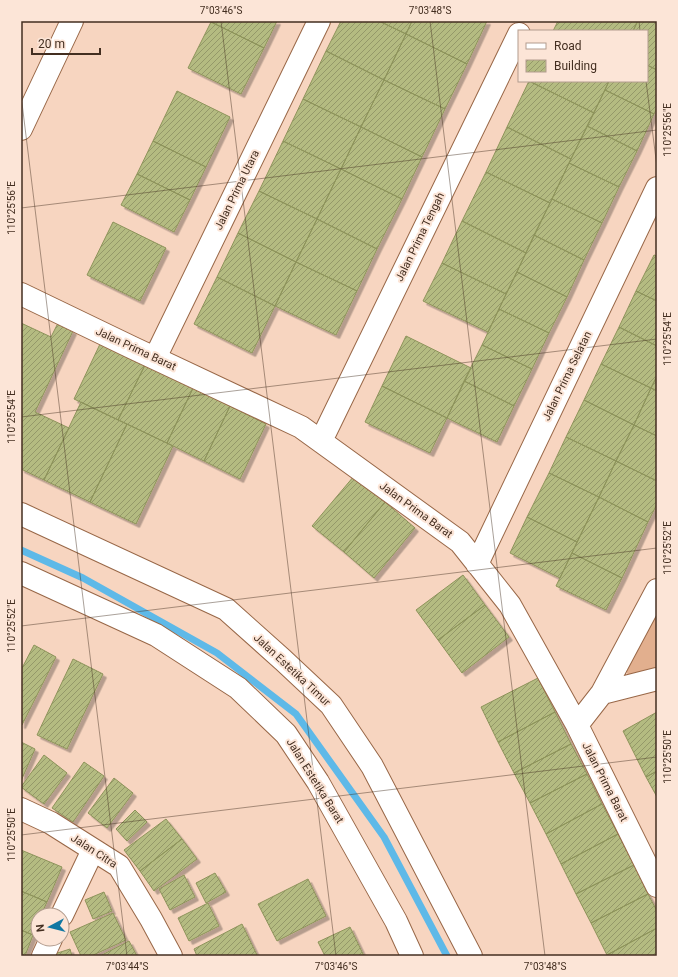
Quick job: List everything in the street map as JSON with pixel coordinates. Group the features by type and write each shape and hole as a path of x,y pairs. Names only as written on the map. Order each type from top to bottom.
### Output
{"street":[{"path":"21,129 72,21"},
{"name":"Jalan Prima Utara","path":"155,358 319,21"},
{"name":"Jalan Prima Tengah","path":"321,441 518,36"},
{"name":"Jalan Prima Selatan","path":"477,564 657,188"},
{"name":"Jalan Prima Barat","path":"21,294 301,427 460,542 510,605 577,725 657,884"},
{"name":"Jalan Estetika Timur","path":"21,514 226,609 331,705 372,766 471,956"},
{"name":"Jalan Estetika Barat","path":"21,573 156,635 238,688 286,734 318,782 396,921 412,956"},
{"path":"577,725 602,693 657,590"},
{"path":"602,693 657,679"},
{"name":"Jalan Citra","path":"21,809 51,823 119,866 172,956"},
{"path":"66,907 93,850"}],"shaded area":[{"path":"657,605 657,667 630,679 625,669"}],"building":[{"path":"211,21 277,21 264,48"},
{"path":"341,21 379,21 406,34 384,80 326,51"},
{"path":"379,21 412,21 406,34"},
{"path":"412,21 487,21 467,64 406,34"},
{"path":"558,21 637,22 633,30 554,30"},
{"path":"638,21 654,21 657,23 657,70 648,66 648,30 634,30"},
{"path":"211,22 264,48 241,94 188,68"},
{"path":"406,34 467,64 445,109 384,80"},
{"path":"326,51 384,80 361,127 303,99"},
{"path":"648,66 657,70 657,108 654,114 605,90 609,82 648,82"},
{"path":"384,80 445,109 422,157 361,127"},
{"path":"529,82 594,113 571,159 507,127"},
{"path":"531,82 609,82 594,113"},
{"path":"605,90 654,114 637,151 587,126"},
{"path":"177,91 230,117 206,167 153,141"},
{"path":"303,99 361,127 341,169 283,141"},
{"path":"587,126 637,151 619,187 569,163"},
{"path":"361,127 422,157 402,199 341,169"},
{"path":"507,127 571,159 550,203 486,172"},
{"path":"153,141 206,167 190,200 137,174"},
{"path":"283,141 341,169 317,219 259,191"},
{"path":"569,163 619,187 602,223 552,199"},
{"path":"341,169 402,199 377,249 317,219"},
{"path":"486,172 550,203 526,253 462,221"},
{"path":"137,174 190,200 174,232 121,205"},
{"path":"259,191 317,219 296,262 238,233"},
{"path":"552,199 602,223 584,260 534,235"},
{"path":"317,219 377,249 357,291 296,262"},
{"path":"462,221 526,253 506,294 442,263"},
{"path":"113,222 166,248 140,301 87,275"},
{"path":"238,233 296,262 275,306 217,277"},
{"path":"534,235 584,260 567,297 517,272"},
{"path":"654,255 657,256 657,301 636,291"},
{"path":"296,262 357,291 336,335 275,306"},
{"path":"442,263 506,294 488,332 423,301"},
{"path":"517,272 567,297 549,333 499,309"},
{"path":"217,277 275,306 252,353 194,324"},
{"path":"636,291 657,301 657,346 619,327"},
{"path":"499,309 549,333 532,369 482,345"},
{"path":"21,323 51,337 58,323 73,331 35,412 69,428 44,480 21,469"},
{"path":"619,327 657,346 657,376 651,388 601,364"},
{"path":"406,336 471,368 447,418 382,386"},
{"path":"100,344 145,365 118,420 74,399"},
{"path":"482,345 532,369 514,406 464,381"},
{"path":"601,364 651,388 634,425 584,400"},
{"path":"145,365 193,388 167,443 118,420"},
{"path":"657,376 657,391 651,388"},
{"path":"464,381 514,406 497,442 447,418"},
{"path":"382,386 447,418 430,453 365,422"},
{"path":"193,388 230,406 204,461 167,443"},
{"path":"651,388 657,391 657,436 634,425"},
{"path":"584,400 634,425 616,461 566,437"},
{"path":"81,402 127,424 90,502 44,480"},
{"path":"230,406 266,424 240,479 204,461"},
{"path":"127,424 173,446 136,524 90,502"},
{"path":"634,425 657,436 657,481 616,461"},
{"path":"566,437 616,461 599,497 549,473"},
{"path":"616,461 657,481 657,504 648,522 599,497"},
{"path":"549,473 599,497 577,542 527,517"},
{"path":"354,476 385,502 344,552 312,526"},
{"path":"599,497 648,522 622,578 572,553"},
{"path":"385,502 415,528 374,578 344,552"},
{"path":"527,517 577,542 560,578 510,553"},
{"path":"572,553 622,578 606,610 556,586"},
{"path":"463,575 485,605 438,640 416,610"},
{"path":"485,605 509,637 462,673 438,640"},
{"path":"34,645 56,657 21,725 21,670"},
{"path":"73,659 103,674 67,749 37,735"},
{"path":"538,678 555,712 498,742 481,707"},
{"path":"555,712 571,744 514,773 498,742"},
{"path":"657,712 657,771 646,777 623,731"},
{"path":"21,742 35,749 21,781"},
{"path":"571,744 587,774 530,803 514,773"},
{"path":"44,755 67,773 44,804 21,787"},
{"path":"84,762 104,776 73,822 52,808"},
{"path":"657,771 657,797 646,777"},
{"path":"587,774 602,804 546,834 530,803"},
{"path":"114,778 133,793 107,828 88,813"},
{"path":"602,804 618,834 561,864 546,834"},
{"path":"135,810 147,822 127,841 116,829"},
{"path":"166,819 182,839 140,871 124,850"},
{"path":"618,834 634,865 576,894 561,864"},
{"path":"182,839 197,859 154,891 140,871"},
{"path":"21,850 62,867 47,902 21,891"},
{"path":"634,865 648,894 591,923 576,894"},
{"path":"215,873 226,892 206,903 196,883"},
{"path":"184,875 195,897 170,910 159,889"},
{"path":"308,879 326,916 277,941 258,904"},
{"path":"21,891 47,902 45,907 30,907 30,934 21,930"},
{"path":"104,892 112,911 93,919 85,900"},
{"path":"648,894 657,911 657,928 607,955 591,923"},
{"path":"208,903 219,926 189,941 178,918"},
{"path":"113,913 126,940 91,956 81,956 70,932"},
{"path":"242,924 257,955 197,956 194,949"},
{"path":"350,927 364,956 325,956 318,942"},
{"path":"657,928 657,956 607,955"},
{"path":"21,930 30,934 30,943 25,956 21,956"},
{"path":"129,941 137,956 100,956"},
{"path":"70,949 72,956 48,956"}],"waterway":[{"path":"21,550 83,578 217,653 296,714 384,837 447,956"}]}
